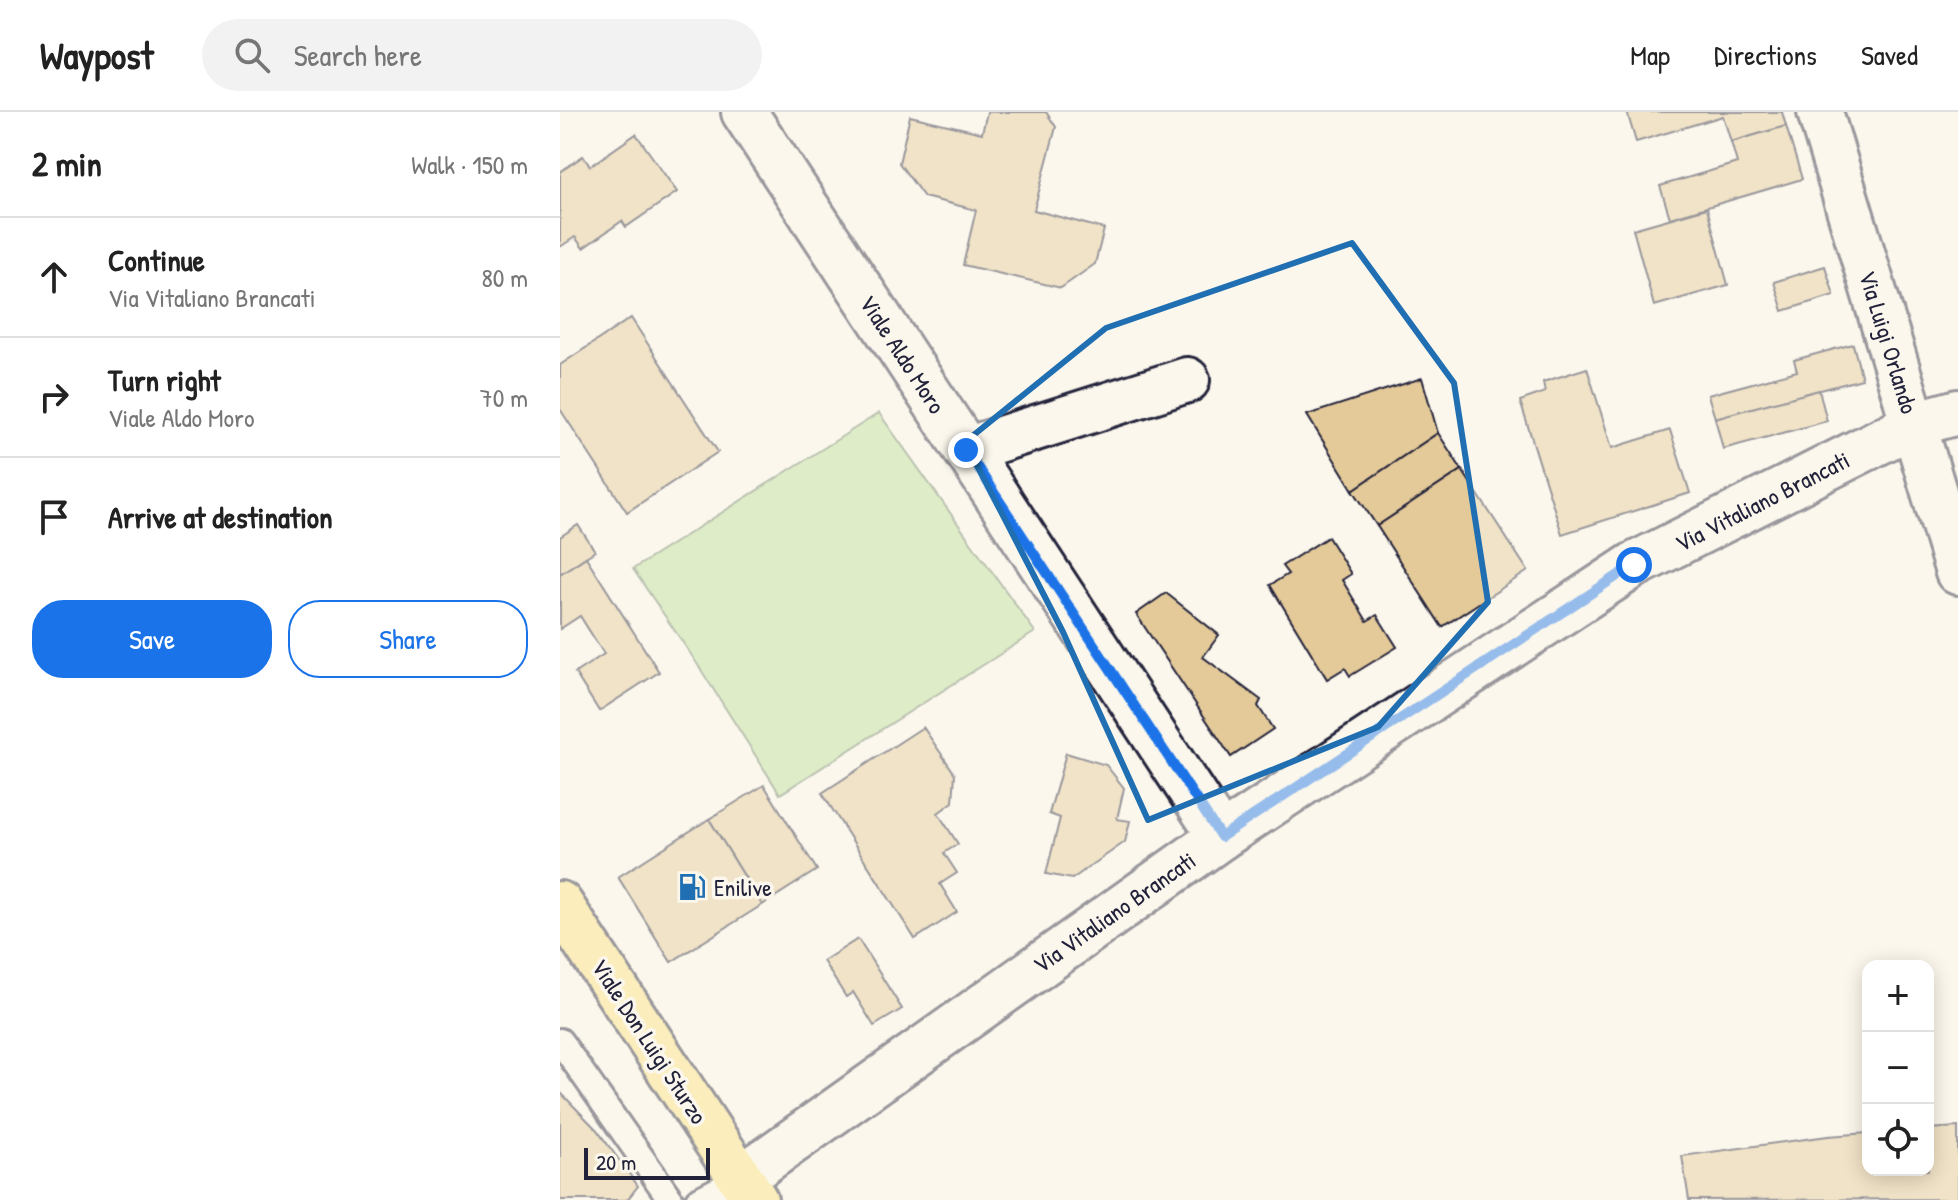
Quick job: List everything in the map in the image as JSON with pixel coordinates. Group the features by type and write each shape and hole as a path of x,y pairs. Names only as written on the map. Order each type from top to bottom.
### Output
{"main road":[{"name":"Viale Don Luigi Sturzo","path":"560,904 748,1189"}],"street":[{"name":"Viale Aldo Moro","path":"744,112 1221,837"},
{"name":"Via Luigi Orlando","path":"1820,112 1958,572"},
{"path":"966,450 1187,380"},
{"name":"Via Vitaliano Brancati","path":"748,1189 1221,837 1634,565 1914,424 1958,412"}],"lane":[{"path":"560,1041 671,1200"},
{"path":"698,1200 748,1189"}],"highlighted area":[{"path":"1352,243 1454,383 1488,602 1378,727 1148,820 1063,632 965,442 1106,328"}],"green space":[{"path":"879,413 1035,632 780,794 633,569"}],"building":[{"path":"987,112 1046,112 1056,127 1034,210 1104,229 1095,264 1061,288 963,265 976,210 924,197 899,163 910,116 982,133"},
{"path":"1627,112 1782,112 1786,126 1731,142 1723,116 1636,142"},
{"path":"1786,126 1802,179 1670,218 1660,186 1737,163 1731,142"},
{"path":"636,134 677,192 626,227 622,221 583,248 575,237 560,247 560,172 583,156 590,166"},
{"path":"1707,208 1728,285 1654,306 1633,229"},
{"path":"1825,266 1834,295 1783,311 1774,282"},
{"path":"631,318 718,452 627,512 560,409 560,365"},
{"path":"1853,344 1862,379 1715,418 1708,395 1797,371 1794,360"},
{"path":"1587,368 1612,448 1670,430 1690,493 1562,534 1520,401 1545,392 1543,382"},
{"path":"1422,378 1438,433 1353,490 1307,415"},
{"path":"1819,390 1827,421 1723,449 1715,418"},
{"path":"1438,433 1462,470 1377,526 1353,490"},
{"path":"1462,470 1528,571 1442,627 1377,526"},
{"path":"578,525 595,551 560,574 560,537"},
{"path":"1328,537 1351,574 1342,580 1367,621 1377,615 1397,647 1350,676 1345,668 1327,679 1270,585 1288,574 1282,566"},
{"path":"586,557 659,672 599,711 575,673 604,654 580,616 560,629 560,574"},
{"path":"1166,593 1219,635 1203,657 1261,700 1258,706 1273,729 1231,757 1136,614"},
{"path":"923,727 955,774 953,802 938,813 958,844 944,853 957,873 940,884 957,912 915,939 822,793"},
{"path":"1066,753 1106,765 1124,788 1117,819 1130,821 1125,842 1072,879 1046,874 1060,818 1049,814"},
{"path":"764,785 817,870 762,905 709,819"},
{"path":"709,819 762,905 671,962 618,877"},
{"path":"858,939 902,1009 874,1026 853,992 846,997 823,961"},
{"path":"560,1092 597,1130 638,1186 627,1200 560,1200"},
{"path":"1958,1127 1958,1199 1689,1200 1682,1156 1828,1136 1862,1133 1862,1176 1934,1176 1934,1129"}],"place":[{"name":"Enilive","path":"692,887"}],"route":[{"path":"966,450 1221,837 1634,565"}]}
